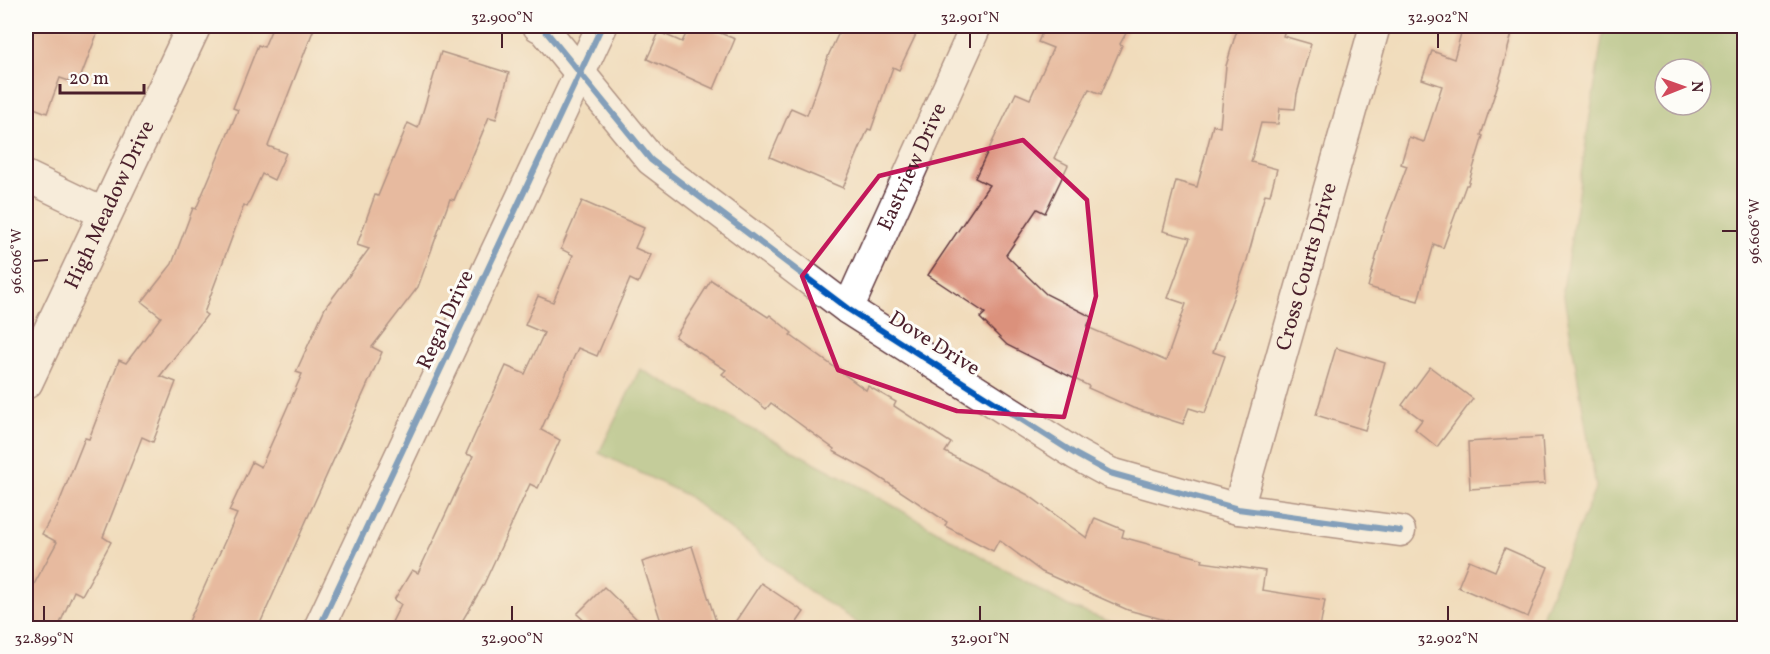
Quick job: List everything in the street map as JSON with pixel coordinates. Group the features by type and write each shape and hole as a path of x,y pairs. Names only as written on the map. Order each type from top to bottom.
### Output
{"street":[{"name":"High Meadow Drive","path":"26,382 194,26"},
{"name":"Dove Drive","path":"538,26 544,29 651,160 848,309 1077,455 1110,473 1238,509 1400,531"},
{"name":"Regal Drive","path":"319,628 602,26"},
{"name":"Eastview Drive","path":"848,309 976,26"},
{"name":"Cross Courts Drive","path":"1238,509 1375,26"},
{"path":"26,176 105,214"}],"highlighted area":[{"path":"1023,140 1087,200 1096,296 1064,417 957,411 838,370 802,276 879,176"}],"green space":[{"path":"1604,26 1744,26 1744,628 1537,628 1596,487 1563,290"},
{"path":"640,369 866,490 1068,606 1127,628 865,628 808,590 686,495 599,453"}],"building":[{"path":"35,26 100,26 78,84 60,78 47,113 26,105 26,51"},
{"path":"273,26 315,26 268,146 286,153 274,180 262,174 247,207 244,205 204,313 207,315 160,376 176,382 153,442 142,437 103,537 111,542 82,595 74,591 58,628 26,628 26,599 57,542 42,534 59,503 85,438 89,439 119,360 126,363 161,317 142,302 172,264 193,208 196,209 238,110 233,108 258,45 264,47"},
{"path":"690,26 703,26 735,39 714,89 647,59 659,32 682,42"},
{"path":"842,26 920,26 899,70 893,67 871,130 868,129 843,188 770,157 791,108 807,115 829,54"},
{"path":"1045,26 1130,26 1120,44 1122,45 1101,94 1089,89 1054,158 1068,165 1045,213 1037,209 1006,255 1046,294 1092,317 1087,327 1166,361 1186,304 1168,298 1190,238 1163,231 1176,181 1197,187 1213,125 1220,127 1226,66 1238,26 1286,26 1283,36 1311,44 1295,109 1280,108 1278,124 1261,123 1251,162 1277,169 1270,195 1265,194 1247,260 1213,352 1225,356 1205,413 1189,408 1183,424 1133,408 1088,388 1089,386 1007,345 980,318 985,313 928,275 989,185 975,178 1016,93 1030,99 1053,48 1038,42"},
{"path":"1463,26 1514,26 1468,185 1466,185 1443,248 1434,244 1418,301 1368,287 1385,224 1407,166 1401,164 1409,137 1424,142 1442,86 1422,79 1432,51 1454,59"},
{"path":"441,52 509,73 496,119 489,117 454,200 450,199 418,287 372,347 382,352 258,628 186,628 237,514 229,511 252,462 261,467 302,374 296,372 325,308 369,249 357,245 375,195 378,196 408,123 418,128"},
{"path":"582,201 644,228 635,248 651,255 638,283 630,279 597,356 578,348 541,430 560,440 538,488 530,484 483,586 458,628 389,628 401,604 394,600 412,570 418,573 473,456 466,454 506,366 525,374 544,333 525,325 538,296 553,302 573,255 561,249"},
{"path":"711,280 768,317 770,315 792,333 790,335 866,390 868,386 896,402 894,406 951,443 945,452 1028,495 1087,538 1095,518 1124,530 1122,537 1203,559 1202,562 1265,571 1262,590 1325,600 1320,628 1195,628 1128,610 1042,572 999,540 993,551 945,526 947,522 870,471 833,451 834,449 771,403 766,409 722,374 726,370 675,337"},
{"path":"1336,348 1385,363 1365,430 1316,415"},
{"path":"1430,367 1473,399 1437,447 1415,429 1422,420 1402,405"},
{"path":"1542,437 1545,484 1470,489 1468,442"},
{"path":"692,546 718,628 663,628 642,562"},
{"path":"1505,548 1548,567 1528,617 1458,587 1469,560 1495,571"},
{"path":"761,583 804,612 793,628 731,628"},
{"path":"604,587 646,628 592,628 577,614"}],"cycle path":[{"path":"538,26 544,29 651,160 848,309 1077,455 1110,473 1238,509 1400,531"},
{"path":"319,628 602,26"}]}
